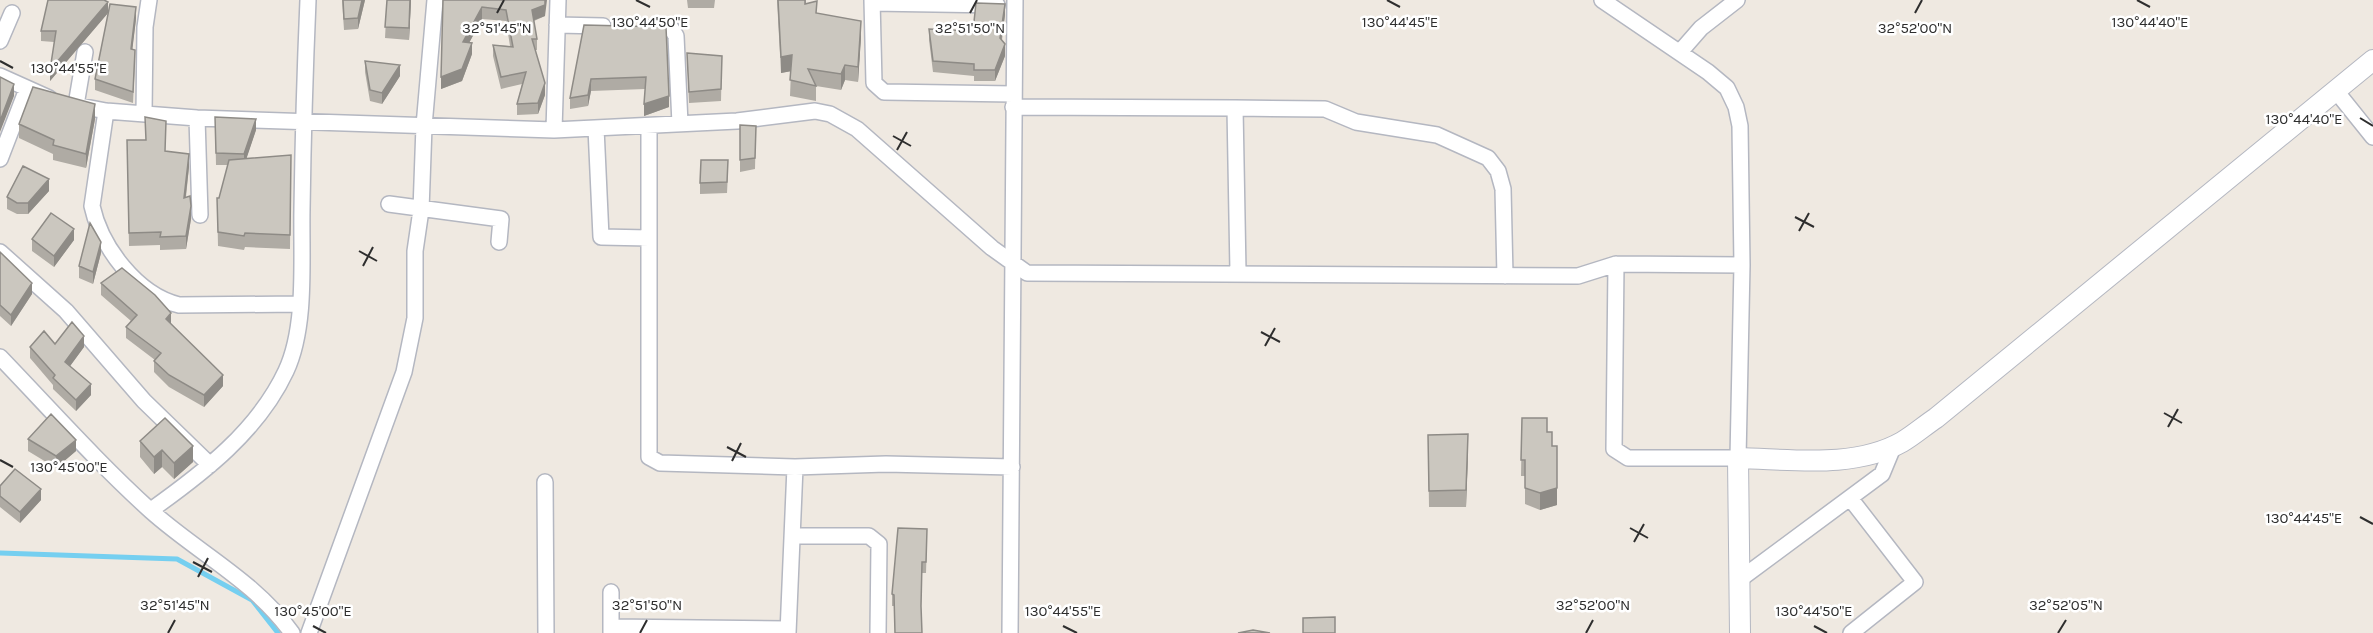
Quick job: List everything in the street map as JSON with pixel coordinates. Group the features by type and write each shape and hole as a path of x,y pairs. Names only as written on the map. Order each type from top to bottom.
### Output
{"street":[{"path":"144,114 145,27 149,0"},
{"path":"151,510 210,465 252,423 270,400 287,369 300,304 309,0"},
{"path":"309,633 404,372 415,318 415,251 421,210 424,126 435,0"},
{"path":"554,130 558,0"},
{"path":"1602,0 1680,52 1727,88 1736,107 1740,126 1742,265 1738,458 1740,633"},
{"path":"1680,52 1701,27 1737,0"},
{"path":"1010,633 1013,100 1015,2 872,2 874,83 884,92 1013,100 1325,109 1356,122 1437,135 1488,158 1498,171 1503,189 1505,276"},
{"path":"0,41 12,13"},
{"path":"557,25 614,27"},
{"path":"637,27 671,28 676,36 680,124"},
{"path":"76,105 85,52"},
{"path":"1616,264 1614,449 1628,458 1846,459 1873,454 1894,445 1936,418 2373,60"},
{"path":"0,76 27,89 76,105 106,111 197,118 554,130 737,121 815,111 830,114 857,129 1012,264 1027,273 1238,272 1578,276 1616,264 1742,265"},
{"path":"0,159 27,89"},
{"path":"2336,91 2373,137"},
{"path":"1235,108 1238,272"},
{"path":"106,111 92,206 95,220 129,273 163,301 179,305 300,304"},
{"path":"197,118 200,215"},
{"path":"649,126 649,457 660,463 795,467 886,464 1012,467"},
{"path":"596,128 601,237 649,238"},
{"path":"389,204 501,219 499,242"},
{"path":"0,252 66,311 144,401 210,465"},
{"path":"0,357 151,510 189,542 253,588 276,609 292,633"},
{"path":"1739,580 1882,474 1894,445"},
{"path":"611,592 611,630 788,631 795,467"},
{"path":"545,482 546,633"},
{"path":"1850,498 1915,582 1851,633"},
{"path":"793,536 869,536 879,544 878,633"}],"building":[{"path":"48,0 104,0 108,2 50,70 56,31 41,31"},
{"path":"343,0 362,0 358,18 344,19"},
{"path":"387,0 410,0 409,28 385,27"},
{"path":"443,0 545,0 545,5 532,10 537,39 532,39 545,83 538,103 517,104 526,72 501,77 493,45 513,47 506,10 482,7 463,42 472,43 462,69 441,77"},
{"path":"778,0 805,0 805,4 817,1 816,13 861,21 858,67 845,65 841,74 808,69 816,86 790,80 792,55 781,57"},
{"path":"976,3 1005,4 1000,38 1005,44 995,70 974,70 974,64 933,61 929,29 973,31"},
{"path":"110,4 136,7 131,49 135,50 133,92 95,79"},
{"path":"584,25 666,27 669,96 644,104 646,77 591,79 588,95 570,98"},
{"path":"687,53 722,56 721,89 689,92"},
{"path":"365,61 400,65 382,93 370,90"},
{"path":"0,77 14,84 0,121"},
{"path":"33,87 95,104 86,154 53,145 54,140 19,124"},
{"path":"145,117 166,121 165,151 189,154 184,198 190,196 191,206 186,236 160,237 161,232 129,233 127,140 146,140"},
{"path":"215,117 256,119 244,154 216,153"},
{"path":"740,125 756,126 755,158 740,160"},
{"path":"291,155 290,235 245,233 244,236 218,232 217,198 219,198 229,160"},
{"path":"701,160 728,160 727,182 700,183"},
{"path":"23,166 49,179 28,203 17,203 7,197"},
{"path":"51,213 74,229 54,256 32,239"},
{"path":"90,223 101,242 93,272 79,266"},
{"path":"0,252 32,283 11,315 0,305"},
{"path":"122,268 155,295 171,313 166,319 223,375 204,395 169,375 154,361 161,353 126,327 137,315 101,283"},
{"path":"72,322 84,336 65,362 91,384 76,400 53,378 55,375 30,347 44,331 55,344"},
{"path":"51,414 76,440 56,456 28,439"},
{"path":"165,418 193,446 174,463 162,450 154,457 140,441"},
{"path":"1522,418 1547,418 1547,432 1552,432 1552,446 1557,446 1557,488 1540,493 1525,488 1525,460 1521,460"},
{"path":"1468,434 1466,490 1429,491 1428,435"},
{"path":"15,469 41,489 20,512 0,496 0,486"},
{"path":"898,528 927,529 926,562 922,562 922,633 895,633 894,595 892,594"},
{"path":"1335,617 1335,633 1303,633 1303,618"},
{"path":"1253,630 1270,633 1238,633"}],"waterway":[{"path":"0,553 177,559 252,600 278,633"}]}
